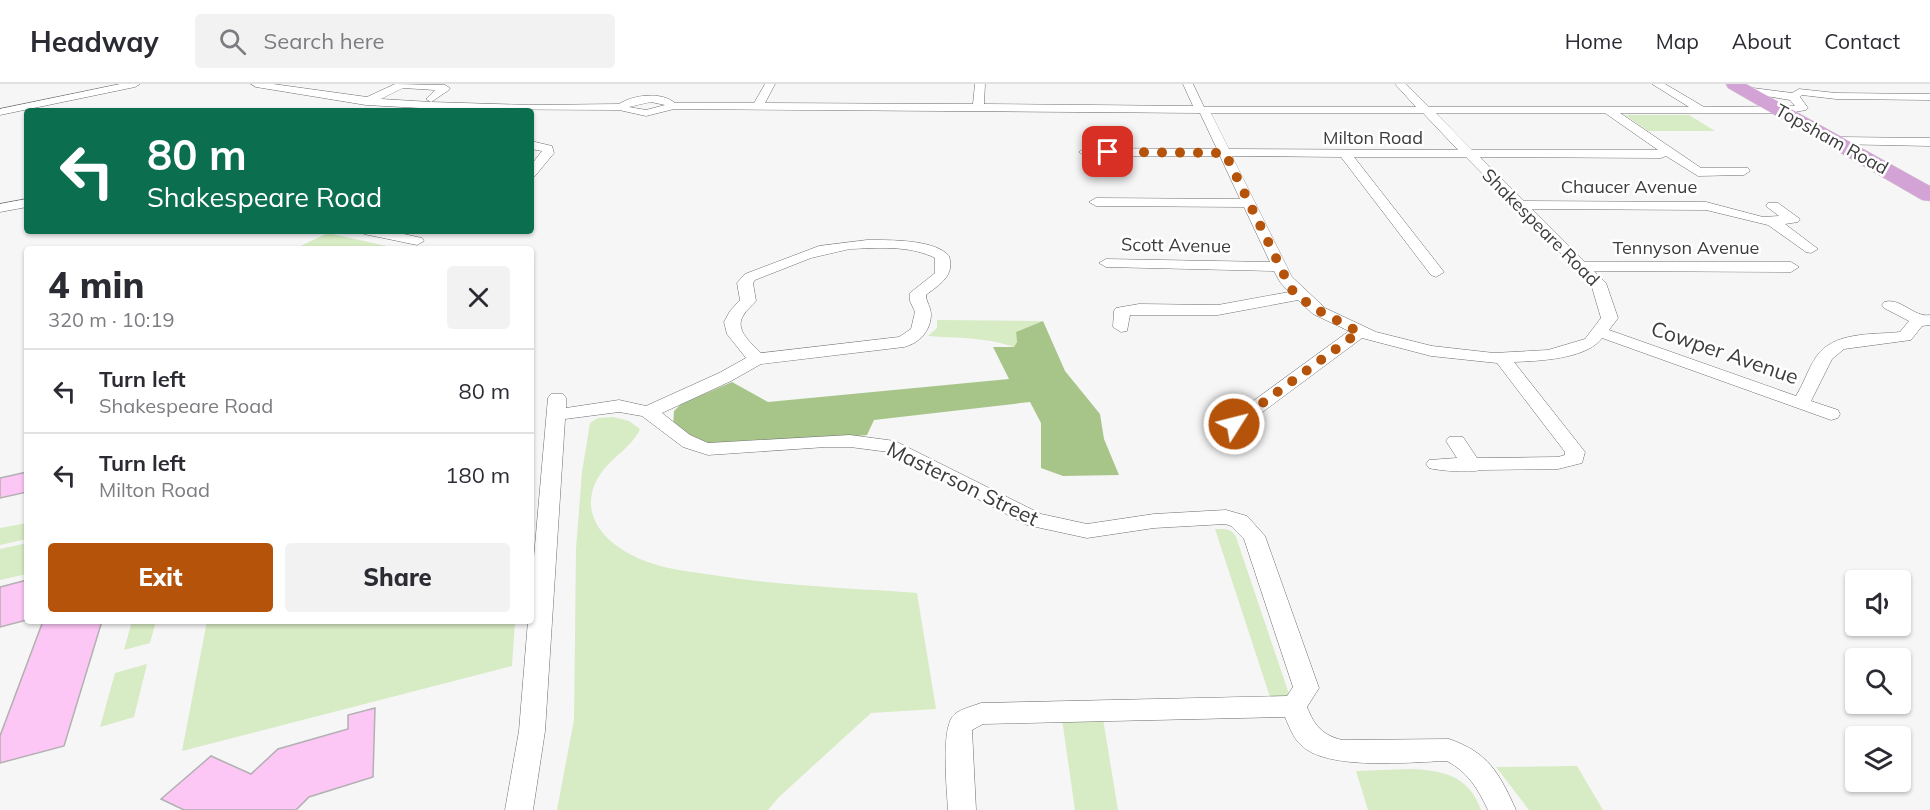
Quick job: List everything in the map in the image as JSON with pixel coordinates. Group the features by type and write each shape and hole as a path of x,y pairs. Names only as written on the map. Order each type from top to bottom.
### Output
{"main road":[{"name":"Topsham Road","path":"1740,87 1791,100 1837,141 1930,195"}],"street":[{"path":"0,112 135,84"},
{"path":"256,84 366,102 458,108 621,107 642,112 662,110 672,106 978,106 1202,110 1701,110 1836,96 1930,97"},
{"path":"651,99 654,84"},
{"path":"757,107 770,84"},
{"path":"978,106 980,84"},
{"path":"1188,84 1225,153 1280,267 1297,295 1328,318 1392,343 1439,353 1503,359 1558,354 1588,342 1603,333"},
{"name":"Shakespeare Road","path":"1400,84 1422,109 1519,205 1550,232 1598,283 1610,303 1611,315 1603,333"},
{"path":"1657,84 1701,110"},
{"path":"1777,84 1791,100"},
{"path":"366,102 398,86 445,88 431,99"},
{"path":"402,96 423,86"},
{"path":"621,107 629,102 651,99 666,101 672,106"},
{"path":"333,108 348,100"},
{"path":"50,103 59,108"},
{"path":"1606,109 1702,174 1744,171"},
{"path":"1837,141 1930,142"},
{"path":"534,147 548,150 534,169"},
{"name":"Milton Road","path":"1085,152 1346,155 1661,154"},
{"path":"1346,155 1436,272"},
{"path":"1096,202 1250,203"},
{"path":"0,208 24,204"},
{"name":"Chaucer Avenue","path":"1519,205 1706,206 1773,222 1811,249"},
{"path":"1773,206 1793,219 1773,222"},
{"path":"394,234 411,236"},
{"path":"519,810 532,731 557,406 619,406 648,412 725,377 757,359 904,342 919,331 923,312 918,301 918,292 941,278 944,273 942,256 919,246 841,246 824,249 750,277 745,284 748,301 734,317 732,324 757,359"},
{"name":"Scott Avenue","path":"1106,263 1280,267"},
{"name":"Tennyson Avenue","path":"1582,266 1791,267"},
{"path":"1121,327 1122,311 1218,309 1297,295"},
{"path":"1801,403 1826,354 1844,343 1905,336 1925,320 1890,305"},
{"path":"1234,424 1359,332"},
{"name":"Cowper Avenue","path":"1603,333 1831,414"},
{"path":"1436,465 1558,463 1575,459 1575,452 1503,359"},
{"name":"Masterson Street","path":"648,412 676,436 697,448 708,450 838,442 881,443 895,447 1035,520 1056,526 1087,531 1154,521 1204,517 1226,517 1239,521 1254,536 1306,688 1302,698 1294,706"},
{"path":"1456,441 1473,466"},
{"path":"962,810 959,727 964,721 981,714 1294,706 1303,730 1316,744 1329,749 1341,751 1449,750 1466,756 1479,767 1502,810"}],"green space":[{"path":"1625,115 1689,115 1715,131 1648,131"},
{"path":"326,234 332,234 386,246 300,246"},
{"path":"937,320 1043,321 1016,332 1017,342 1014,347 982,340 928,336 937,328"},
{"path":"1043,321 1065,371 1100,414 1104,439 1119,475 1063,476 1041,468 1041,423 1030,402 874,420 867,435 784,443 713,445 673,428 674,411 681,404 732,382 768,402 1009,379 993,347 1014,347 1017,342 1016,332"},
{"path":"613,417 629,421 640,429 601,473 592,493 591,506 594,518 608,538 640,559 682,570 789,584 917,593 936,709 871,713 779,797 768,810 557,810 574,720 576,549 582,472 590,423 598,418"},
{"path":"24,524 24,540 0,545 0,528"},
{"path":"1215,529 1225,529 1236,537 1289,694 1281,700 1271,700"},
{"path":"24,544 24,575 0,580 0,549"},
{"path":"131,624 155,624 150,643 124,650"},
{"path":"206,624 515,624 512,666 182,751"},
{"path":"147,664 134,717 100,727 115,673"},
{"path":"1062,719 1103,719 1118,810 1075,810"},
{"path":"1577,766 1603,810 1529,810 1496,767"},
{"path":"1409,769 1443,773 1462,782 1476,798 1481,810 1368,810 1356,771"}],"building":[{"path":"24,473 24,493 0,498 0,478"},
{"path":"24,581 24,621 0,627 0,587"},
{"path":"42,624 101,624 64,746 0,763 0,736"},
{"path":"375,708 373,777 309,797 296,810 184,810 161,799 211,756 251,774 278,749 348,729 348,715"}],"route":[{"path":"1108,152 1225,153 1291,289 1328,318 1359,332 1234,424"}]}
